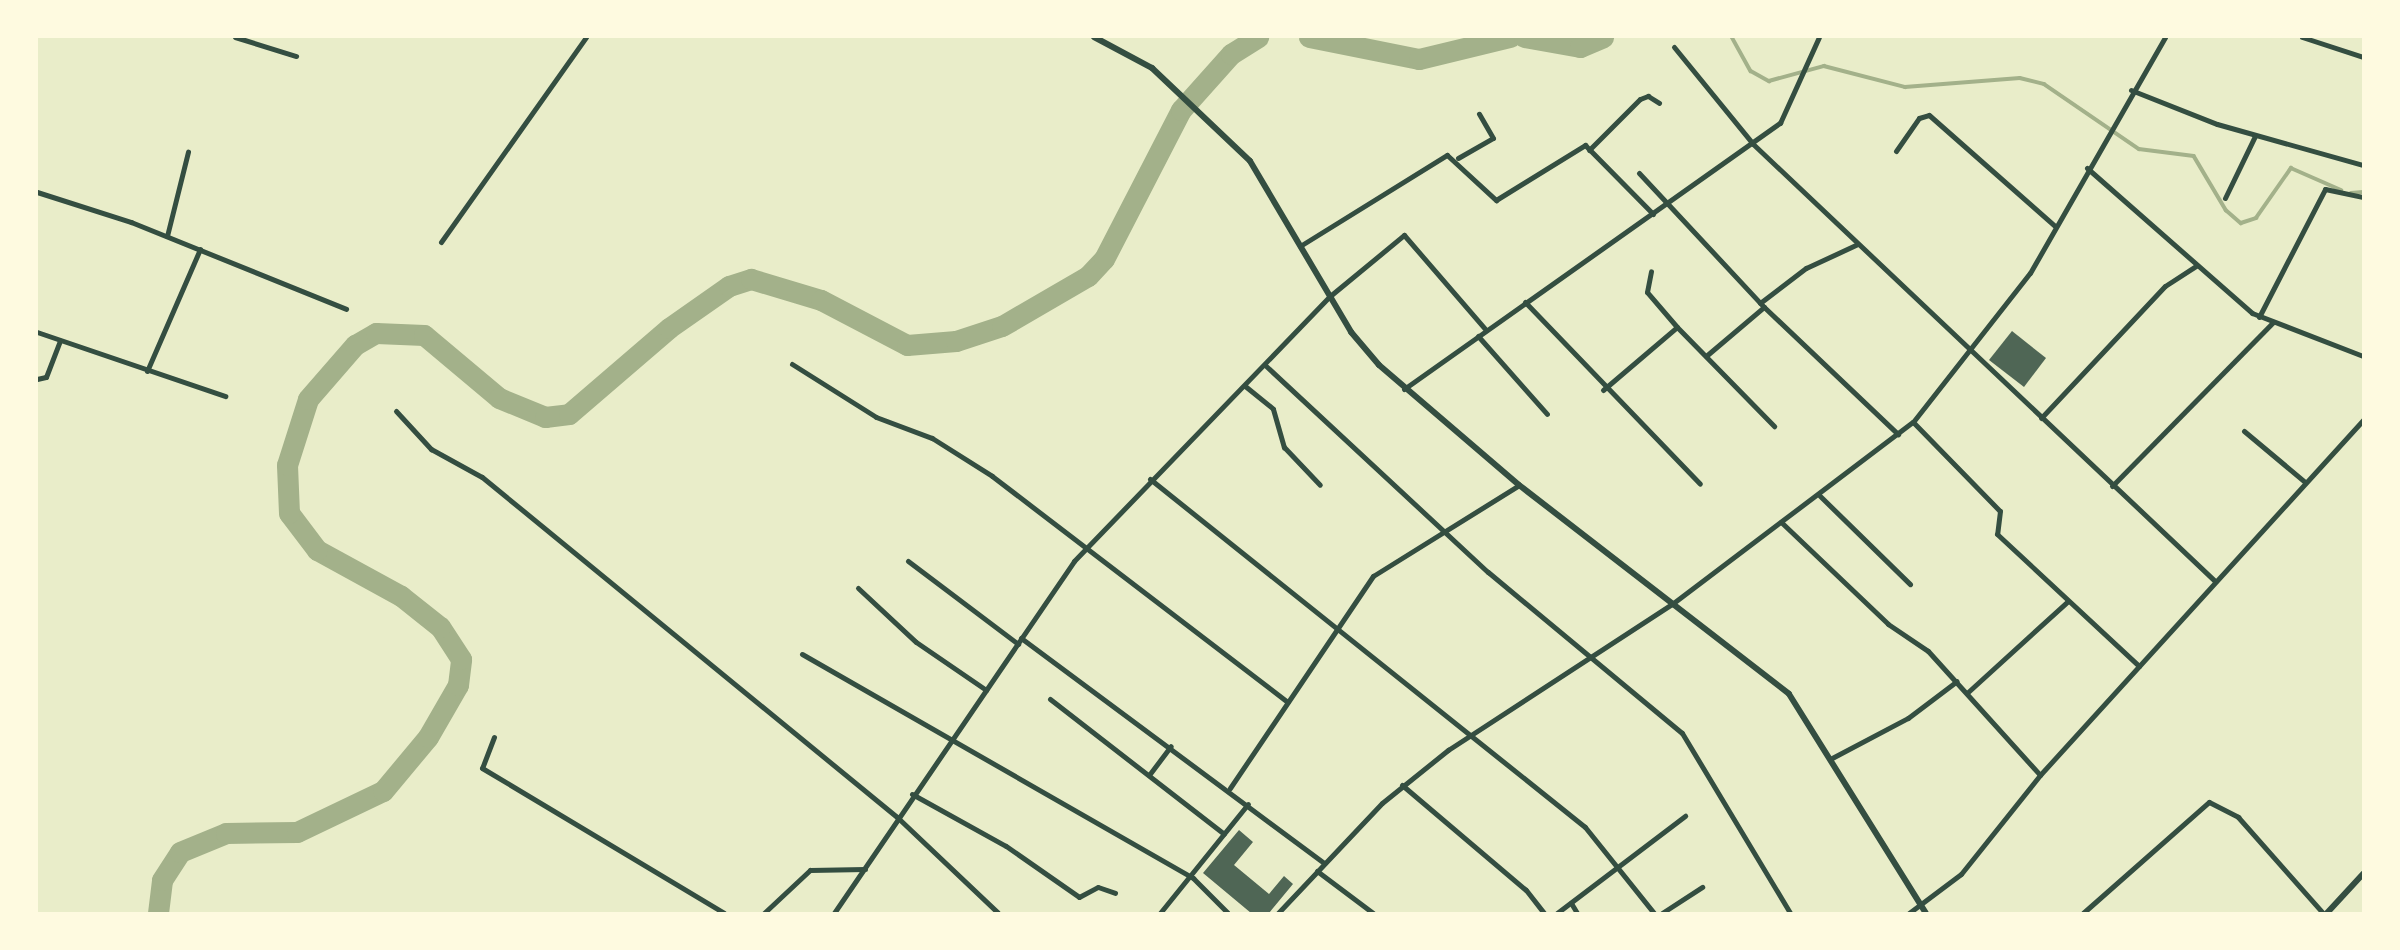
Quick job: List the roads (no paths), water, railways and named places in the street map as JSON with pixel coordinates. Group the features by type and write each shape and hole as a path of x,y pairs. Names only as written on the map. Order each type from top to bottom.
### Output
{"street":[{"path":"235,37 296,56"},
{"path":"441,242 586,37"},
{"path":"1094,37 1157,72 1210,120 1261,173 1300,246 1356,338 1405,389 1519,485 1789,694 1832,758 1926,913"},
{"path":"1278,913 1402,785 1467,735 1672,604 1820,496 1913,422 1973,351 2056,226 2087,168 2165,37"},
{"path":"2302,37 2363,57"},
{"path":"1405,389 1780,123 1817,40"},
{"path":"1674,47 1753,144 2215,581"},
{"path":"2132,90 2255,136 2363,165"},
{"path":"1589,150 1640,99 1647,96 1659,103"},
{"path":"1300,246 1440,156 1458,158 1493,138 1479,114"},
{"path":"1896,151 1919,118 1929,115 2056,226"},
{"path":"2225,198 2255,136"},
{"path":"1458,158 1496,200 1579,146 1589,150 1653,214"},
{"path":"167,236 188,152"},
{"path":"2087,168 2196,266 2259,317 2363,356"},
{"path":"1639,173 1762,305 1898,434"},
{"path":"2259,317 2322,192 2332,187 2361,196"},
{"path":"37,192 167,236 346,309"},
{"path":"834,913 949,740 1087,545 1150,479 1266,366 1330,296 1404,235 1486,330"},
{"path":"1706,356 1806,268 1857,244"},
{"path":"147,371 200,249"},
{"path":"2042,418 2165,286 2196,266"},
{"path":"1651,271 1647,292 1677,327 1774,426"},
{"path":"1525,302 1603,390 1700,484"},
{"path":"2112,486 2273,321"},
{"path":"1603,390 1677,327"},
{"path":"37,332 225,397"},
{"path":"1478,336 1547,414"},
{"path":"37,379 46,377 60,341"},
{"path":"792,364 876,417 932,438 1087,545 1288,702"},
{"path":"1266,366 1444,528 1691,745 1790,913"},
{"path":"1245,386 1273,409 1284,447 1320,485"},
{"path":"396,411 431,449 482,477 897,817 998,913"},
{"path":"1909,913 1961,874 2040,775 2363,420"},
{"path":"1913,422 1996,505 1997,534 2067,602 2139,666"},
{"path":"2244,431 2305,482"},
{"path":"1150,479 1585,827 1618,863 1654,913"},
{"path":"1230,788 1373,576 1444,528 1519,485"},
{"path":"1820,496 1910,584"},
{"path":"1781,522 1957,681 2040,775"},
{"path":"908,561 1230,788 1324,863"},
{"path":"858,588 916,642 986,690"},
{"path":"1968,692 2067,602"},
{"path":"803,654 1193,878 1228,913"},
{"path":"1832,758 1908,718 1957,681"},
{"path":"1050,699 1224,834"},
{"path":"494,737 482,768 724,913"},
{"path":"1149,775 1171,746"},
{"path":"1402,785 1526,890 1544,913"},
{"path":"912,794 1006,846 1079,897 1098,887 1115,893"},
{"path":"2083,913 2209,802 2238,817 2325,913 2363,874"},
{"path":"1160,913 1193,878 1248,804"},
{"path":"1557,913 1618,863 1685,816"},
{"path":"764,913 810,870 865,869"},
{"path":"1317,871 1373,913"},
{"path":"1662,913 1702,887"},
{"path":"1571,903 1577,913"}],"waterway":[{"path":"158,913 162,880 180,852 226,833 297,832 383,791 428,737 458,685 461,659 440,627 401,596 317,550 289,513 287,465 308,399 355,345 376,333 424,335 499,398 545,417 569,414 669,328 729,286 751,279 821,300 907,345 956,341 1002,326 1088,276 1104,259 1181,110 1231,54 1258,37"},
{"path":"1309,37 1419,59 1510,37"},
{"path":"1524,37 1580,47 1603,37"},
{"path":"1732,37 1751,71 1769,81 1824,66 1905,87 2020,78 2044,84 2139,149 2194,156 2226,210 2241,223 2256,218 2291,168 2341,190"},
{"path":"2351,193 2363,192"}]}
